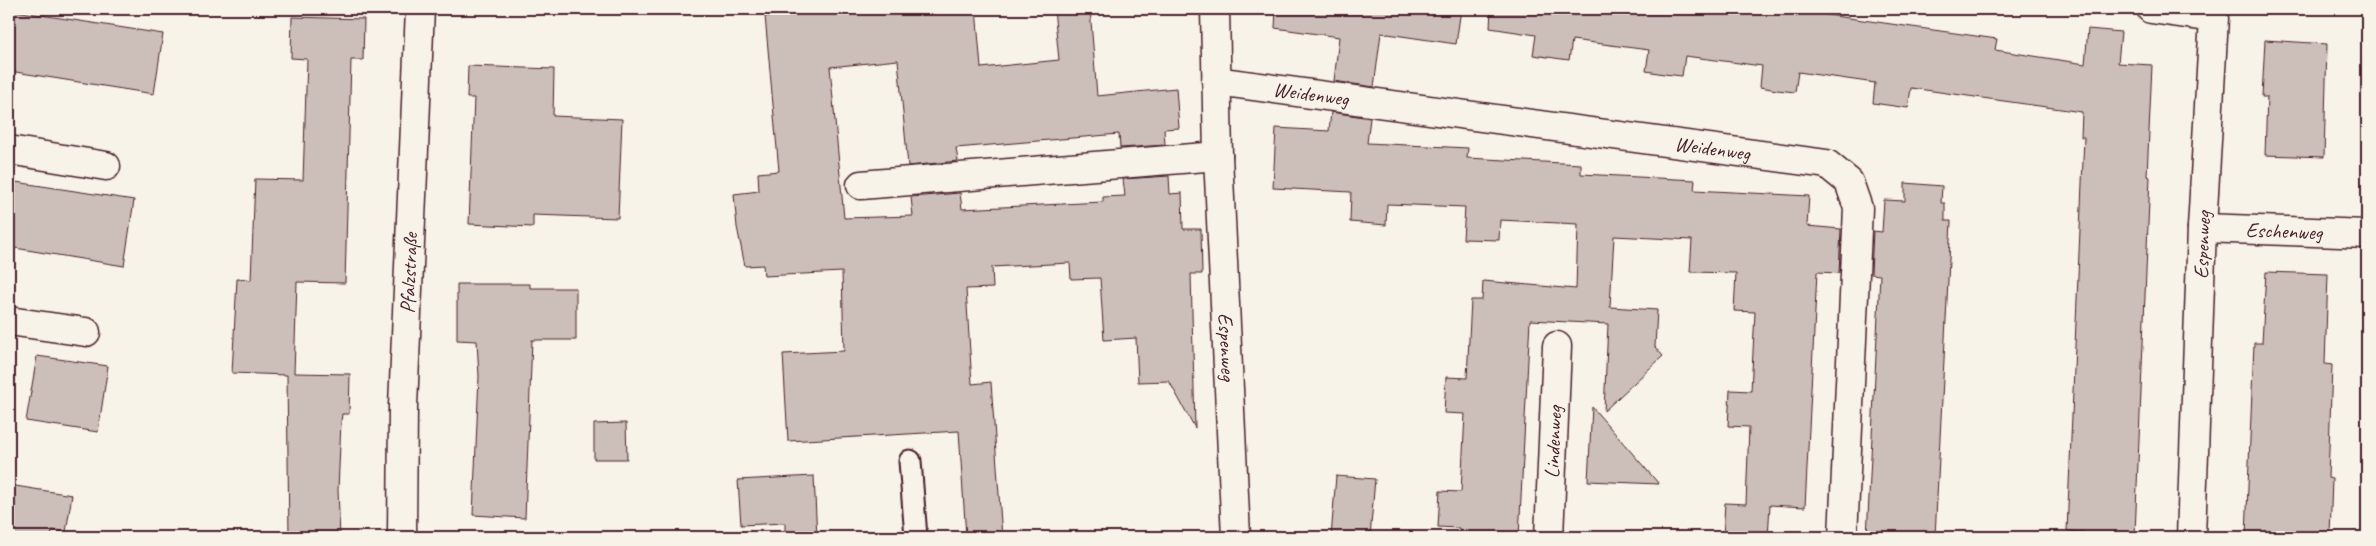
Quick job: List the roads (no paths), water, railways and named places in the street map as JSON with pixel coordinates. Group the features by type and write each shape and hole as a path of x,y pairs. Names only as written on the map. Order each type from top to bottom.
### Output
{"street":[{"name":"Pfalzstraße","path":"402,537 403,406 420,9"},
{"name":"Espenweg","path":"1214,9 1218,156 1236,537"},
{"name":"Espenweg","path":"2151,9 2215,13 2202,228 2190,537"},
{"name":"Weidenweg","path":"1216,80 1827,164 1849,182 1858,208 1842,537"},
{"path":"9,150 106,166"},
{"path":"861,185 1218,156"},
{"name":"Eschenweg","path":"2202,228 2367,234"},
{"path":"9,321 86,332"},
{"name":"Lindenweg","path":"1549,537 1557,346"}],"lane":[{"path":"910,461 916,537"}]}
